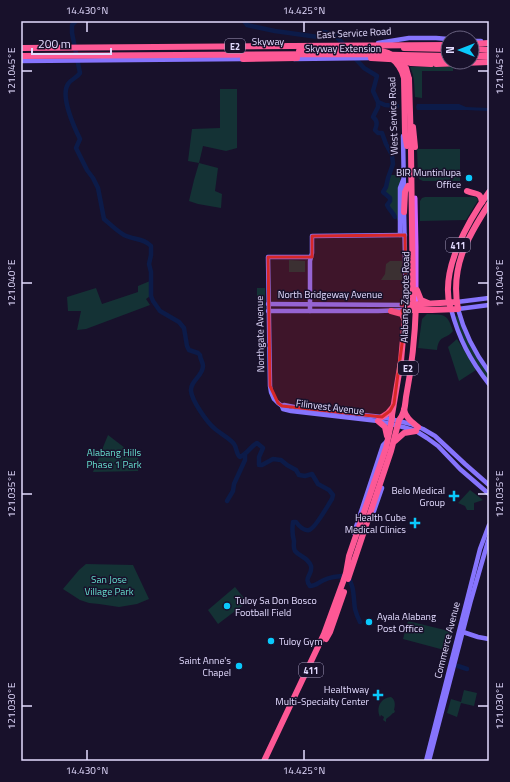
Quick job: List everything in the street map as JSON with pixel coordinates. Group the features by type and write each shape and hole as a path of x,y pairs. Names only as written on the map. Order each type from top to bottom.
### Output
{"highway":[{"path":"380,51 408,43 440,44"},
{"name":"Skyway Extension","path":"21,51 440,44"},
{"name":"E2","path":"76,53 350,46 408,55 440,56"},
{"name":"E2","path":"21,51 76,53 352,55 408,48 440,49"},
{"name":"Skyway","path":"21,51 380,53 388,55 398,61 405,74 407,85 410,148 411,307 410,350 399,423"},
{"path":"380,51 390,57 400,66 402,70 404,78 405,134 410,148"},
{"path":"390,57 406,62 433,64 489,61"},
{"name":"Skyway Extension","path":"21,60 371,58 440,60"},
{"path":"406,62 409,67 412,81 413,119 410,148"},
{"name":"E2","path":"410,186 415,194 415,198"},
{"path":"404,212 405,192 410,186"},
{"path":"467,191 480,195 482,202"},
{"name":"411","path":"450,306 448,285 454,257 466,228 489,192"},
{"name":"411","path":"457,306 456,282 461,257 466,244 489,204"},
{"path":"416,290 421,300 432,307"},
{"path":"411,307 457,306"},
{"name":"Skyway","path":"392,421 395,416 403,371 411,307"},
{"name":"Alabang-Zapote Road","path":"390,441 392,415 401,361 405,322 411,307"},
{"name":"Alabang-Zapote Road","path":"267,761 291,709 330,632 348,574 349,556 356,547 386,448 402,417 414,351 416,325 411,307"},
{"path":"416,325 422,314 432,307"},
{"path":"392,308 402,314 405,322"},
{"path":"394,404 390,411 380,419 385,427 390,441 404,433 417,429 406,415 405,406"},
{"name":"Alabang-Zapote Road","path":"264,761 324,634 345,583"}],"main road":[{"name":"East Service Road","path":"350,46 409,38 440,38"},
{"path":"21,51 76,53"},
{"path":"21,60 76,53"},
{"name":"West Service Road","path":"352,55 362,58 376,58 392,62 398,67 401,74 403,94 403,235 406,291 411,307"},
{"path":"310,311 312,236 403,235 400,188 403,178"},
{"name":"Alabang-Zapote Road","path":"411,307 416,290 415,198"},
{"name":"Northgate Avenue","path":"282,406 274,399 270,386 268,257 311,257"},
{"path":"392,308 402,300 406,291"},
{"path":"457,306 489,298"},
{"name":"North Bridgeway Avenue","path":"268,304 310,304 392,308"},
{"path":"457,306 489,305"},
{"path":"450,306 459,335 468,354 477,370 489,384"},
{"path":"457,306 465,332 489,372"},
{"name":"North Bridgeway Avenue","path":"268,311 411,307"},
{"name":"Filinvest Avenue","path":"282,406 283,409 298,413 380,419 392,421 417,429 435,436 489,485"},
{"name":"Filinvest Avenue","path":"417,429 489,495"},
{"name":"Alabang-Zapote Road","path":"356,547 363,542 394,451 390,441"},
{"path":"460,469 465,464"},
{"name":"Commerce Avenue","path":"429,761 463,632 481,546 489,525"},
{"name":"Commerce Avenue","path":"426,761 472,591 489,538"},
{"path":"463,632 489,639"}],"highlighted area":[{"path":"405,235 406,291 401,305 406,305 406,310 402,310 405,322 394,404 390,411 382,417 282,406 278,403 270,386 268,257 312,257 312,236"}],"green space":[{"path":"440,66 440,70 453,71 422,71 422,98 415,97 414,78 410,67"},
{"path":"220,89 237,89 237,148 226,151 203,146 199,163 188,161 192,129 220,128"},
{"path":"417,149 460,149 460,181 423,181 419,179"},
{"path":"199,163 218,168 215,191 222,194 221,208 189,201"},
{"path":"389,175 400,175 400,232 397,218 388,206 390,197 384,191 388,186"},
{"path":"425,197 475,197 478,200 466,220 420,221 420,201"},
{"path":"289,260 305,261 305,272 289,272"},
{"path":"390,261 402,261 402,280 381,280 385,274 386,264"},
{"path":"150,281 150,296 146,299 150,305 86,329 77,330 81,311 68,311 67,297 96,288 102,304 138,292 138,286"},
{"path":"257,288 265,288 265,314 257,314"},
{"path":"427,314 444,316 449,321 453,331 441,339 437,350 418,348 422,319"},
{"path":"458,316 469,343 483,367 489,374 489,382 468,350 454,317"},
{"path":"457,339 476,370 459,381 448,347"},
{"name":"Alabang Hills Phase 1 Park","path":"108,435 138,458 138,471 93,472"},
{"path":"470,490 483,500 474,503 474,510 467,510 465,506 458,503"},
{"name":"San Jose Village Park","path":"86,564 133,565 149,599 137,604 119,607 89,603 80,600 63,589"},
{"name":"Tuloy Sa Don Bosco Football Field","path":"235,587 247,602 218,624 208,610"},
{"path":"408,621 453,632 448,651 403,639"},
{"path":"464,690 477,693 474,706 461,703 457,717 447,713 451,699 461,702"},
{"path":"391,697 394,701 395,711 386,719 386,722 383,720 384,717 381,715 380,717 378,710 384,699"}],"water":[{"path":"417,104 459,104 466,107 489,108 489,111 417,110"}],"waterway":[{"path":"76,21 72,25 72,33 80,73 68,84 66,89 67,104 71,119 80,139 76,148 98,188 104,219 124,235 142,240 151,246 149,264 151,272 151,296 160,311 179,322 184,328 189,350 200,355 203,365 202,370 192,384 191,391 197,406 211,425 232,442 240,457 257,443 263,448 259,457 259,465 273,459 281,460 296,470 299,475 305,476 312,474 318,484 329,490 333,495 332,499 312,529 305,530 296,522 293,522 292,532 294,549 310,563 311,572 307,580 310,586 316,585 330,578 347,576 353,588 355,609 360,622"},
{"path":"244,21 247,25 256,27 318,37 322,32 326,32 336,36 346,47"},
{"path":"353,56 364,68 377,76 373,91 378,102 378,107 373,117 377,123 375,130 378,133 382,133 392,155 393,164 383,192 390,198 387,205 395,217"},
{"path":"378,102 385,105 397,106"},
{"path":"227,501 233,491 234,484 245,460 245,455"},
{"path":"458,666 467,669"}],"tunnel":[{"path":"409,300 409,314"}],"place":[{"name":"BIR Muntinlupa Office","path":"469,178"},
{"name":"Belo Medical Group","path":"454,496"},
{"name":"Health Cube Medical Clinics","path":"415,523"},
{"name":"Tuloy Sa Don Bosco Football Field","path":"227,606"},
{"name":"Ayala Alabang Post Office","path":"369,622"},
{"name":"Tuloy Gym","path":"271,641"},
{"name":"Saint Anne's Chapel","path":"239,666"},
{"name":"Healthway Multi-Specialty Center","path":"378,695"}]}
